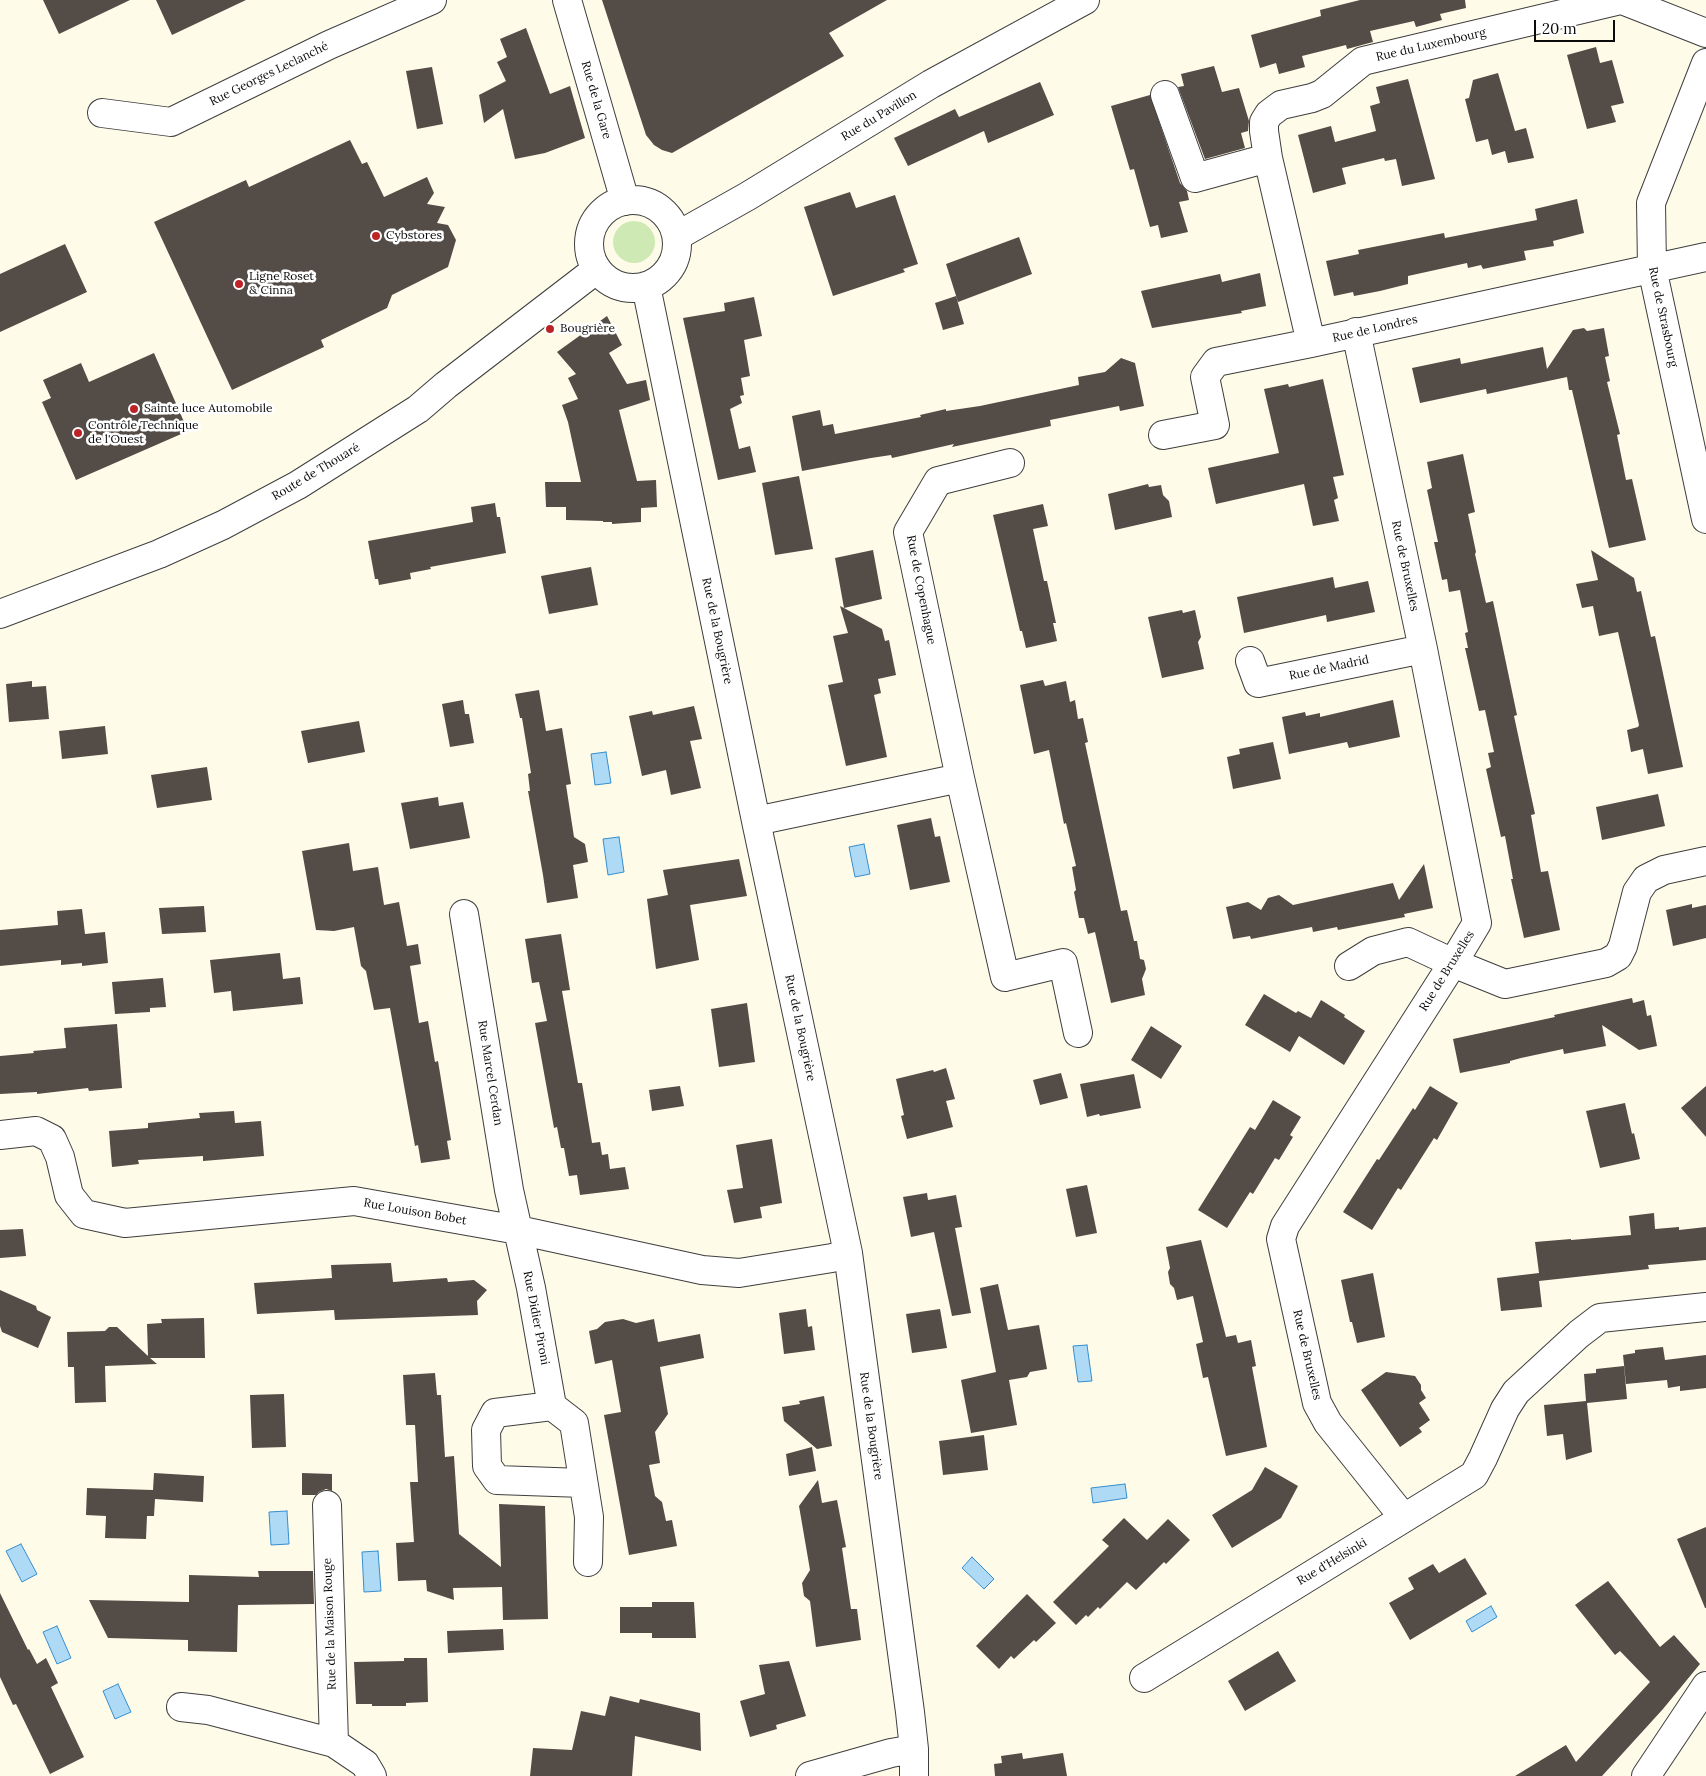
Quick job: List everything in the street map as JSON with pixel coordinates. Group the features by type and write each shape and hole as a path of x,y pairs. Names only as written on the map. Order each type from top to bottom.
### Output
{"street":[{"name":"Rue Georges Leclanché","path":"102,113 171,122 329,45 432,0"},
{"name":"Rue de la Gare","path":"567,0 625,201"},
{"name":"Rue du Pavillon","path":"677,236 733,205 931,84 1085,0"},
{"name":"Rue du Luxembourg","path":"1311,343 1268,158 1264,122 1269,114 1281,105 1322,94 1363,61 1622,0 1706,32"},
{"name":"Rue de Strasbourg","path":"1706,63 1650,204 1652,268 1706,519"},
{"path":"1165,95 1195,178 1268,158"},
{"path":"639,200 652,204 664,212 672,223 677,236 677,249 674,261 667,272 658,280 646,286 633,288 619,285 607,279 597,269 592,258 590,246 591,233 595,222 603,212 613,205 625,201 639,200"},
{"name":"Rue de Londres","path":"1163,435 1215,425 1205,377 1216,362 1706,258"},
{"name":"Route de Thouaré","path":"0,614 159,554 223,525 298,485 418,409 597,269"},
{"name":"Rue de la Bougrière","path":"646,286 756,821 848,1253 914,1749 914,1776"},
{"name":"Rue de Bruxelles","path":"1356,332 1423,649 1477,923 1284,1226 1281,1239 1317,1403 1328,1423 1404,1518"},
{"name":"Rue de Copenhague","path":"1010,463 938,481 908,532 960,778 1005,976 1063,963 1078,1034"},
{"name":"Rue de Madrid","path":"1250,661 1258,683 1423,649"},
{"path":"756,821 960,778"},
{"path":"1349,966 1374,951 1408,942 1505,984 1606,963 1618,956 1623,946 1637,892 1646,878 1664,870 1706,861"},
{"name":"Rue Marcel Cerdan","path":"464,914 509,1190 518,1230"},
{"name":"Rue Louison Bobet","path":"0,1135 36,1131 52,1139 60,1157 69,1195 84,1214 125,1223 354,1201 518,1230 702,1270 739,1273 832,1258 848,1253"},
{"name":"Rue Didier Pironi","path":"518,1230 531,1288 552,1406"},
{"name":"Rue d'Helsinki","path":"1144,1678 1474,1475 1496,1426 1516,1392 1578,1334 1600,1318 1706,1307"},
{"path":"583,1483 497,1480 487,1466 486,1430 495,1413 552,1406 574,1423 589,1517 588,1562"},
{"name":"Rue de la Maison Rouge","path":"327,1504 334,1743"},
{"path":"1646,1776 1706,1686"},
{"path":"181,1706 208,1710 334,1743 365,1764 372,1776"},
{"path":"810,1776 891,1753 914,1749"}],"green space":[{"path":"638,221 646,224 652,230 655,242 652,254 646,260 630,263 622,260 616,254 613,238 616,230 622,224"}],"water":[{"path":"606,752 611,783 595,785 591,754"},
{"path":"619,837 624,872 608,875 603,839"},
{"path":"864,844 870,874 855,877 849,847"},
{"path":"1087,1345 1092,1381 1078,1382 1073,1346"},
{"path":"1125,1484 1127,1498 1093,1503 1091,1488"},
{"path":"287,1511 289,1544 271,1545 269,1512"},
{"path":"21,1544 37,1574 22,1582 6,1551"},
{"path":"378,1551 381,1591 364,1592 362,1552"},
{"path":"972,1557 994,1579 984,1589 962,1568"},
{"path":"1491,1606 1497,1617 1472,1632 1466,1621"},
{"path":"57,1626 71,1658 57,1664 43,1632"},
{"path":"118,1684 131,1712 115,1719 103,1691"}],"building":[{"path":"43,0 130,0 59,34"},
{"path":"156,0 246,0 172,35"},
{"path":"602,0 887,0 829,33 844,56 672,153 654,145 646,135"},
{"path":"1360,0 1465,0 1466,8 1440,14 1442,20 1416,27 1414,21 1370,31 1373,42 1347,49 1346,45 1302,56 1305,67 1279,74 1276,63 1260,68 1251,35 1321,16 1320,10"},
{"path":"526,28 550,94 570,86 585,138 545,153 515,159 503,109 484,123 479,95 506,81 497,62 507,57 500,39"},
{"path":"1596,47 1600,63 1612,60 1624,103 1611,106 1616,122 1587,129 1567,55"},
{"path":"1214,66 1222,92 1239,88 1249,121 1248,131 1241,133 1245,148 1205,159 1178,87 1184,86 1181,74"},
{"path":"432,67 443,124 417,129 406,71"},
{"path":"1498,73 1515,131 1526,128 1534,158 1508,163 1505,151 1492,155 1488,139 1476,142 1465,99 1469,98 1473,80"},
{"path":"1408,79 1435,179 1402,186 1396,159 1385,161 1384,158 1342,168 1346,184 1313,193 1298,135 1331,126 1335,142 1376,131 1370,106 1380,103 1376,87"},
{"path":"1040,82 1054,115 988,143 984,131 908,166 894,138 955,109 959,117"},
{"path":"1150,95 1180,183 1187,191 1189,200 1179,202 1188,232 1161,238 1158,225 1150,227 1134,169 1130,170 1111,106"},
{"path":"350,140 362,164 367,162 384,197 427,177 434,193 427,204 445,207 437,223 448,225 456,240 448,267 392,295 387,308 321,340 324,347 232,390 154,222 246,180 249,187"},
{"path":"850,192 856,208 895,195 918,264 903,269 905,272 833,296 804,207"},
{"path":"1577,199 1584,233 1553,241 1554,246 1524,251 1526,260 1483,269 1481,265 1468,268 1467,263 1408,276 1408,284 1380,291 1354,296 1353,292 1334,296 1326,261 1359,254 1358,250 1444,233 1445,238 1537,220 1535,209"},
{"path":"1019,237 1032,274 958,302 946,264"},
{"path":"65,244 87,292 0,332 0,274"},
{"path":"1260,273 1266,306 1241,311 1242,313 1152,328 1141,291 1220,274 1222,282"},
{"path":"956,296 964,324 943,330 935,303"},
{"path":"754,297 762,336 744,340 750,376 741,378 744,395 740,396 742,403 730,409 739,449 750,446 756,472 718,480 683,318 725,311 724,303"},
{"path":"607,316 622,345 609,353 627,384 646,380 650,400 619,410 637,481 656,480 657,507 641,508 641,522 612,524 612,522 603,521 566,520 566,507 546,507 545,482 581,482 568,422 562,405 578,399 568,378 576,374 557,352"},
{"path":"1584,328 1587,331 1604,328 1609,356 1605,357 1610,381 1607,382 1620,434 1617,435 1626,480 1632,479 1646,540 1609,548 1572,390 1569,390 1567,377 1487,394 1486,389 1420,403 1412,368 1460,358 1461,364 1543,347 1547,369 1573,330"},
{"name":"Sainte luce Automobile","path":"154,353 188,431 76,480 42,402 51,398 43,380 81,363 89,382"},
{"path":"1121,358 1135,363 1144,406 1120,411 1119,406 1050,420 1051,426 952,447 954,444 892,458 891,455 802,471 792,416 820,410 823,426 833,424 835,434 921,417 920,415 946,409 946,411 980,406 1079,385 1078,377 1105,372"},
{"path":"1323,379 1344,475 1333,477 1338,498 1334,500 1339,521 1313,526 1304,484 1216,504 1208,468 1279,453 1264,389 1288,384 1289,387"},
{"path":"1463,454 1475,512 1468,514 1475,554 1486,603 1493,601 1517,715 1514,716 1535,814 1531,815 1541,872 1548,871 1560,930 1524,938 1511,879 1513,879 1505,836 1501,837 1486,769 1491,767 1488,753 1494,752 1485,710 1479,711 1465,648 1468,648 1465,633 1468,632 1460,590 1449,592 1447,579 1442,580 1434,542 1438,542 1427,490 1432,488 1427,462"},
{"path":"799,476 813,549 775,555 762,483"},
{"path":"1148,484 1149,487 1161,485 1163,495 1169,501 1172,517 1115,530 1108,494"},
{"path":"495,503 497,517 500,517 506,553 430,567 431,569 410,573 411,579 379,585 378,579 375,579 368,541 473,522 471,507"},
{"path":"1043,504 1048,526 1033,529 1044,581 1047,581 1056,623 1053,623 1057,641 1026,648 1022,631 1020,631 993,515"},
{"path":"873,550 882,599 844,608 835,558"},
{"path":"1591,550 1634,578 1637,592 1641,591 1651,637 1655,636 1683,767 1648,774 1643,749 1631,752 1627,730 1639,725 1618,632 1599,636 1593,606 1582,608 1576,584 1598,580"},
{"path":"591,567 598,605 549,614 541,576"},
{"path":"1333,577 1335,588 1368,581 1375,612 1327,622 1326,615 1244,633 1237,597"},
{"path":"840,606 882,629 885,641 889,640 896,675 878,679 881,693 874,695 887,757 846,766 828,685 843,682 833,636 848,633"},
{"path":"1182,610 1183,613 1195,610 1201,637 1198,642 1204,669 1162,678 1148,617"},
{"path":"1043,680 1045,686 1066,681 1070,702 1075,700 1078,719 1083,718 1088,742 1085,743 1121,911 1127,910 1134,941 1137,941 1140,959 1144,960 1146,969 1142,979 1145,995 1111,1003 1095,932 1088,934 1084,918 1079,918 1072,867 1076,866 1066,823 1064,824 1049,750 1034,754 1020,685"},
{"path":"32,681 32,687 46,686 49,719 9,722 6,684"},
{"path":"539,690 546,731 562,728 571,784 566,785 574,837 585,844 588,862 573,865 578,898 547,903 528,791 530,791 528,774 531,773 522,718 520,718 515,694"},
{"path":"463,700 465,714 469,714 474,743 450,747 442,704"},
{"path":"1393,700 1400,737 1349,748 1347,742 1289,754 1282,717 1305,712 1306,716 1320,713 1320,717"},
{"path":"694,706 702,739 690,741 701,788 671,795 666,770 642,776 629,716 652,711 653,715"},
{"path":"359,721 365,752 308,763 301,731"},
{"path":"105,726 108,754 62,759 59,731"},
{"path":"1273,742 1281,779 1233,789 1227,757 1240,754 1239,749"},
{"path":"207,767 212,800 157,808 151,775"},
{"path":"1658,794 1665,826 1602,840 1596,807"},
{"path":"438,797 439,806 463,802 470,838 410,849 401,803"},
{"path":"931,818 935,837 940,836 950,882 910,890 897,825"},
{"path":"349,843 353,871 378,867 384,905 399,902 407,946 418,944 421,964 410,966 419,1023 428,1021 435,1062 438,1061 451,1140 447,1141 450,1159 421,1163 418,1145 415,1146 390,1008 374,1010 366,971 361,966 354,927 334,931 316,930 302,851"},
{"path":"739,859 747,896 690,905 699,960 656,969 647,899 668,895 663,870"},
{"path":"1424,864 1433,908 1404,914 1405,917 1338,930 1337,927 1313,932 1312,927 1251,939 1250,936 1233,939 1226,907 1248,902 1261,910 1268,898 1279,895 1293,905 1393,883 1399,900"},
{"path":"1692,904 1692,908 1706,905 1706,938 1673,946 1666,910"},
{"path":"204,906 206,932 162,934 159,908"},
{"path":"82,909 85,934 105,932 108,963 82,966 82,963 61,965 61,960 0,966 0,930 58,925 57,911"},
{"path":"561,934 570,990 562,991 578,1083 582,1083 592,1143 600,1142 602,1155 608,1154 610,1169 625,1167 629,1189 580,1195 577,1175 569,1176 564,1148 561,1148 557,1127 554,1128 535,1023 547,1021 539,982 532,983 525,939"},
{"path":"280,953 283,979 300,977 303,1004 233,1011 231,991 214,993 210,960"},
{"path":"163,978 166,1007 150,1008 150,1012 115,1014 112,982"},
{"path":"1264,994 1296,1013 1298,1011 1311,1018 1321,1000 1345,1015 1344,1017 1365,1031 1344,1065 1299,1036 1290,1052 1245,1025"},
{"path":"1632,998 1633,1003 1644,1000 1647,1016 1651,1015 1657,1046 1639,1050 1602,1025 1606,1046 1564,1054 1563,1049 1521,1058 1510,1061 1510,1063 1460,1073 1453,1039"},
{"path":"747,1003 755,1062 719,1067 711,1009"},
{"path":"117,1024 122,1088 89,1091 88,1088 37,1094 37,1092 0,1094 0,1056 66,1048 64,1028"},
{"path":"1151,1026 1182,1046 1161,1079 1131,1060"},
{"path":"946,1068 955,1099 946,1101 953,1127 907,1139 901,1116 904,1115 896,1079"},
{"path":"1061,1073 1068,1098 1040,1105 1033,1080"},
{"path":"1134,1074 1141,1108 1087,1117 1080,1084"},
{"path":"680,1086 684,1106 652,1111 649,1090"},
{"path":"1430,1086 1458,1103 1437,1140 1434,1138 1401,1190 1398,1188 1372,1230 1343,1212 1377,1159 1379,1160 1413,1108 1415,1110"},
{"path":"1706,1086 1706,1137 1681,1108"},
{"path":"1273,1100 1301,1117 1290,1135 1293,1137 1279,1160 1275,1158 1253,1194 1250,1192 1227,1228 1198,1210 1250,1127 1255,1130"},
{"path":"1625,1103 1640,1159 1600,1168 1586,1111"},
{"path":"234,1111 235,1123 261,1121 264,1156 203,1161 203,1156 138,1160 139,1164 112,1167 109,1131 148,1128 148,1123 200,1118 199,1113"},
{"path":"772,1139 782,1203 760,1207 762,1218 734,1223 727,1190 743,1188 736,1145"},
{"path":"1087,1185 1097,1233 1076,1237 1066,1189"},
{"path":"927,1193 928,1200 956,1195 962,1227 955,1228 971,1313 952,1316 934,1232 911,1237 903,1197"},
{"path":"1654,1213 1655,1229 1679,1227 1679,1230 1706,1227 1706,1260 1648,1265 1649,1269 1539,1281 1542,1307 1501,1311 1497,1278 1539,1273 1535,1242 1631,1235 1629,1216"},
{"path":"23,1229 26,1256 0,1258 0,1230"},
{"path":"1201,1240 1226,1337 1236,1335 1238,1343 1251,1340 1256,1366 1252,1367 1267,1447 1226,1456 1208,1377 1203,1378 1196,1344 1203,1342 1193,1296 1177,1300 1174,1288 1170,1284 1168,1272 1170,1268 1166,1247"},
{"path":"391,1263 393,1282 447,1278 448,1282 474,1280 487,1290 477,1301 478,1315 335,1320 334,1310 257,1314 254,1283 332,1278 331,1265"},
{"path":"1373,1273 1385,1337 1357,1343 1352,1322 1350,1322 1341,1280"},
{"path":"998,1284 1008,1330 1039,1325 1047,1369 1030,1372 1027,1377 1009,1380 1017,1425 971,1433 961,1380 996,1372 980,1288"},
{"path":"0,1290 36,1306 37,1310 51,1317 38,1348 2,1332 0,1326"},
{"path":"806,1309 808,1327 812,1326 815,1350 784,1354 779,1313"},
{"path":"940,1309 947,1348 912,1353 906,1314"},
{"path":"204,1318 205,1358 150,1358 157,1364 105,1366 106,1402 75,1403 74,1367 68,1367 67,1332 105,1331 109,1327 117,1327 148,1356 147,1324 162,1323 161,1319"},
{"path":"623,1319 636,1323 654,1319 658,1342 700,1334 704,1358 660,1367 668,1414 655,1432 660,1463 649,1465 655,1496 662,1502 666,1521 672,1520 677,1546 629,1555 604,1415 621,1412 612,1360 595,1364 589,1331 597,1329 605,1322"},
{"path":"1663,1347 1665,1360 1706,1355 1706,1388 1680,1391 1680,1386 1668,1388 1667,1380 1626,1384 1623,1355 1635,1353 1635,1350"},
{"path":"1624,1366 1627,1399 1587,1403 1592,1452 1566,1460 1563,1434 1547,1436 1544,1405 1586,1401 1584,1374 1596,1373 1596,1369"},
{"path":"1386,1372 1415,1376 1426,1398 1419,1403 1430,1420 1419,1428 1422,1432 1400,1447 1361,1390"},
{"path":"435,1373 437,1395 441,1395 445,1457 454,1456 459,1534 501,1567 499,1504 545,1506 548,1619 503,1620 502,1587 453,1588 454,1600 427,1591 426,1580 398,1581 396,1543 414,1542 410,1482 418,1482 415,1425 406,1425 403,1375"},
{"path":"284,1394 286,1447 252,1448 250,1395"},
{"path":"824,1396 832,1446 817,1449 784,1421 782,1407 800,1404 799,1401"},
{"path":"984,1435 988,1470 943,1475 939,1441"},
{"path":"812,1447 816,1471 789,1476 786,1454"},
{"path":"1265,1467 1298,1486 1281,1518 1232,1548 1212,1515 1252,1490"},
{"path":"154,1473 204,1476 203,1502 155,1499 154,1516 147,1516 146,1539 105,1538 106,1516 86,1515 87,1488 153,1490"},
{"path":"302,1473 332,1474 332,1491 326,1489 316,1495 302,1495"},
{"path":"818,1480 822,1503 837,1500 846,1547 842,1548 851,1609 857,1609 861,1640 816,1647 810,1601 804,1596 802,1583 810,1570 799,1506"},
{"path":"1124,1518 1147,1540 1168,1519 1190,1540 1166,1564 1164,1562 1136,1590 1127,1582 1100,1609 1098,1607 1088,1617 1086,1615 1076,1625 1053,1602 1109,1546 1102,1540"},
{"path":"1706,1527 1706,1608 1705,1608 1677,1539"},
{"path":"1465,1558 1487,1594 1410,1640 1389,1603 1414,1589 1408,1578 1433,1564 1439,1573"},
{"path":"258,1571 313,1571 314,1604 238,1605 237,1652 188,1651 188,1640 108,1638 89,1600 189,1602 189,1575 259,1577"},
{"path":"1608,1581 1660,1647 1674,1635 1700,1664 1663,1709 1602,1776 1515,1776 1566,1745 1576,1762 1650,1682 1620,1651 1615,1655 1575,1605"},
{"path":"0,1593 28,1650 37,1664 46,1658 58,1683 51,1687 84,1757 50,1774 16,1704 13,1705 0,1677"},
{"path":"1027,1594 1056,1623 1014,1659 1011,1656 999,1669 976,1646"},
{"path":"652,1602 694,1602 696,1638 652,1638 652,1633 620,1633 620,1607 652,1607"},
{"path":"503,1629 504,1650 448,1653 447,1631"},
{"path":"1278,1651 1296,1681 1245,1711 1228,1681"},
{"path":"404,1658 427,1658 428,1702 406,1703 406,1706 356,1704 354,1662 404,1661"},
{"path":"789,1661 806,1716 776,1725 777,1729 750,1737 740,1701 765,1694 759,1665"},
{"path":"610,1696 639,1703 640,1699 700,1713 701,1751 635,1736 632,1776 530,1776 533,1748 572,1750 581,1711 605,1716"},
{"path":"1022,1753 1023,1759 1063,1753 1067,1776 995,1776 994,1764 1002,1763 1001,1756"}],"place":[{"name":"Cybstores","path":"376,236"},
{"name":"Ligne Roset & Cinna","path":"239,284"},
{"name":"Bougrière","path":"550,329"},
{"name":"Sainte luce Automobile","path":"134,409"},
{"name":"Contrôle Technique de l'Ouest","path":"78,433"}]}
